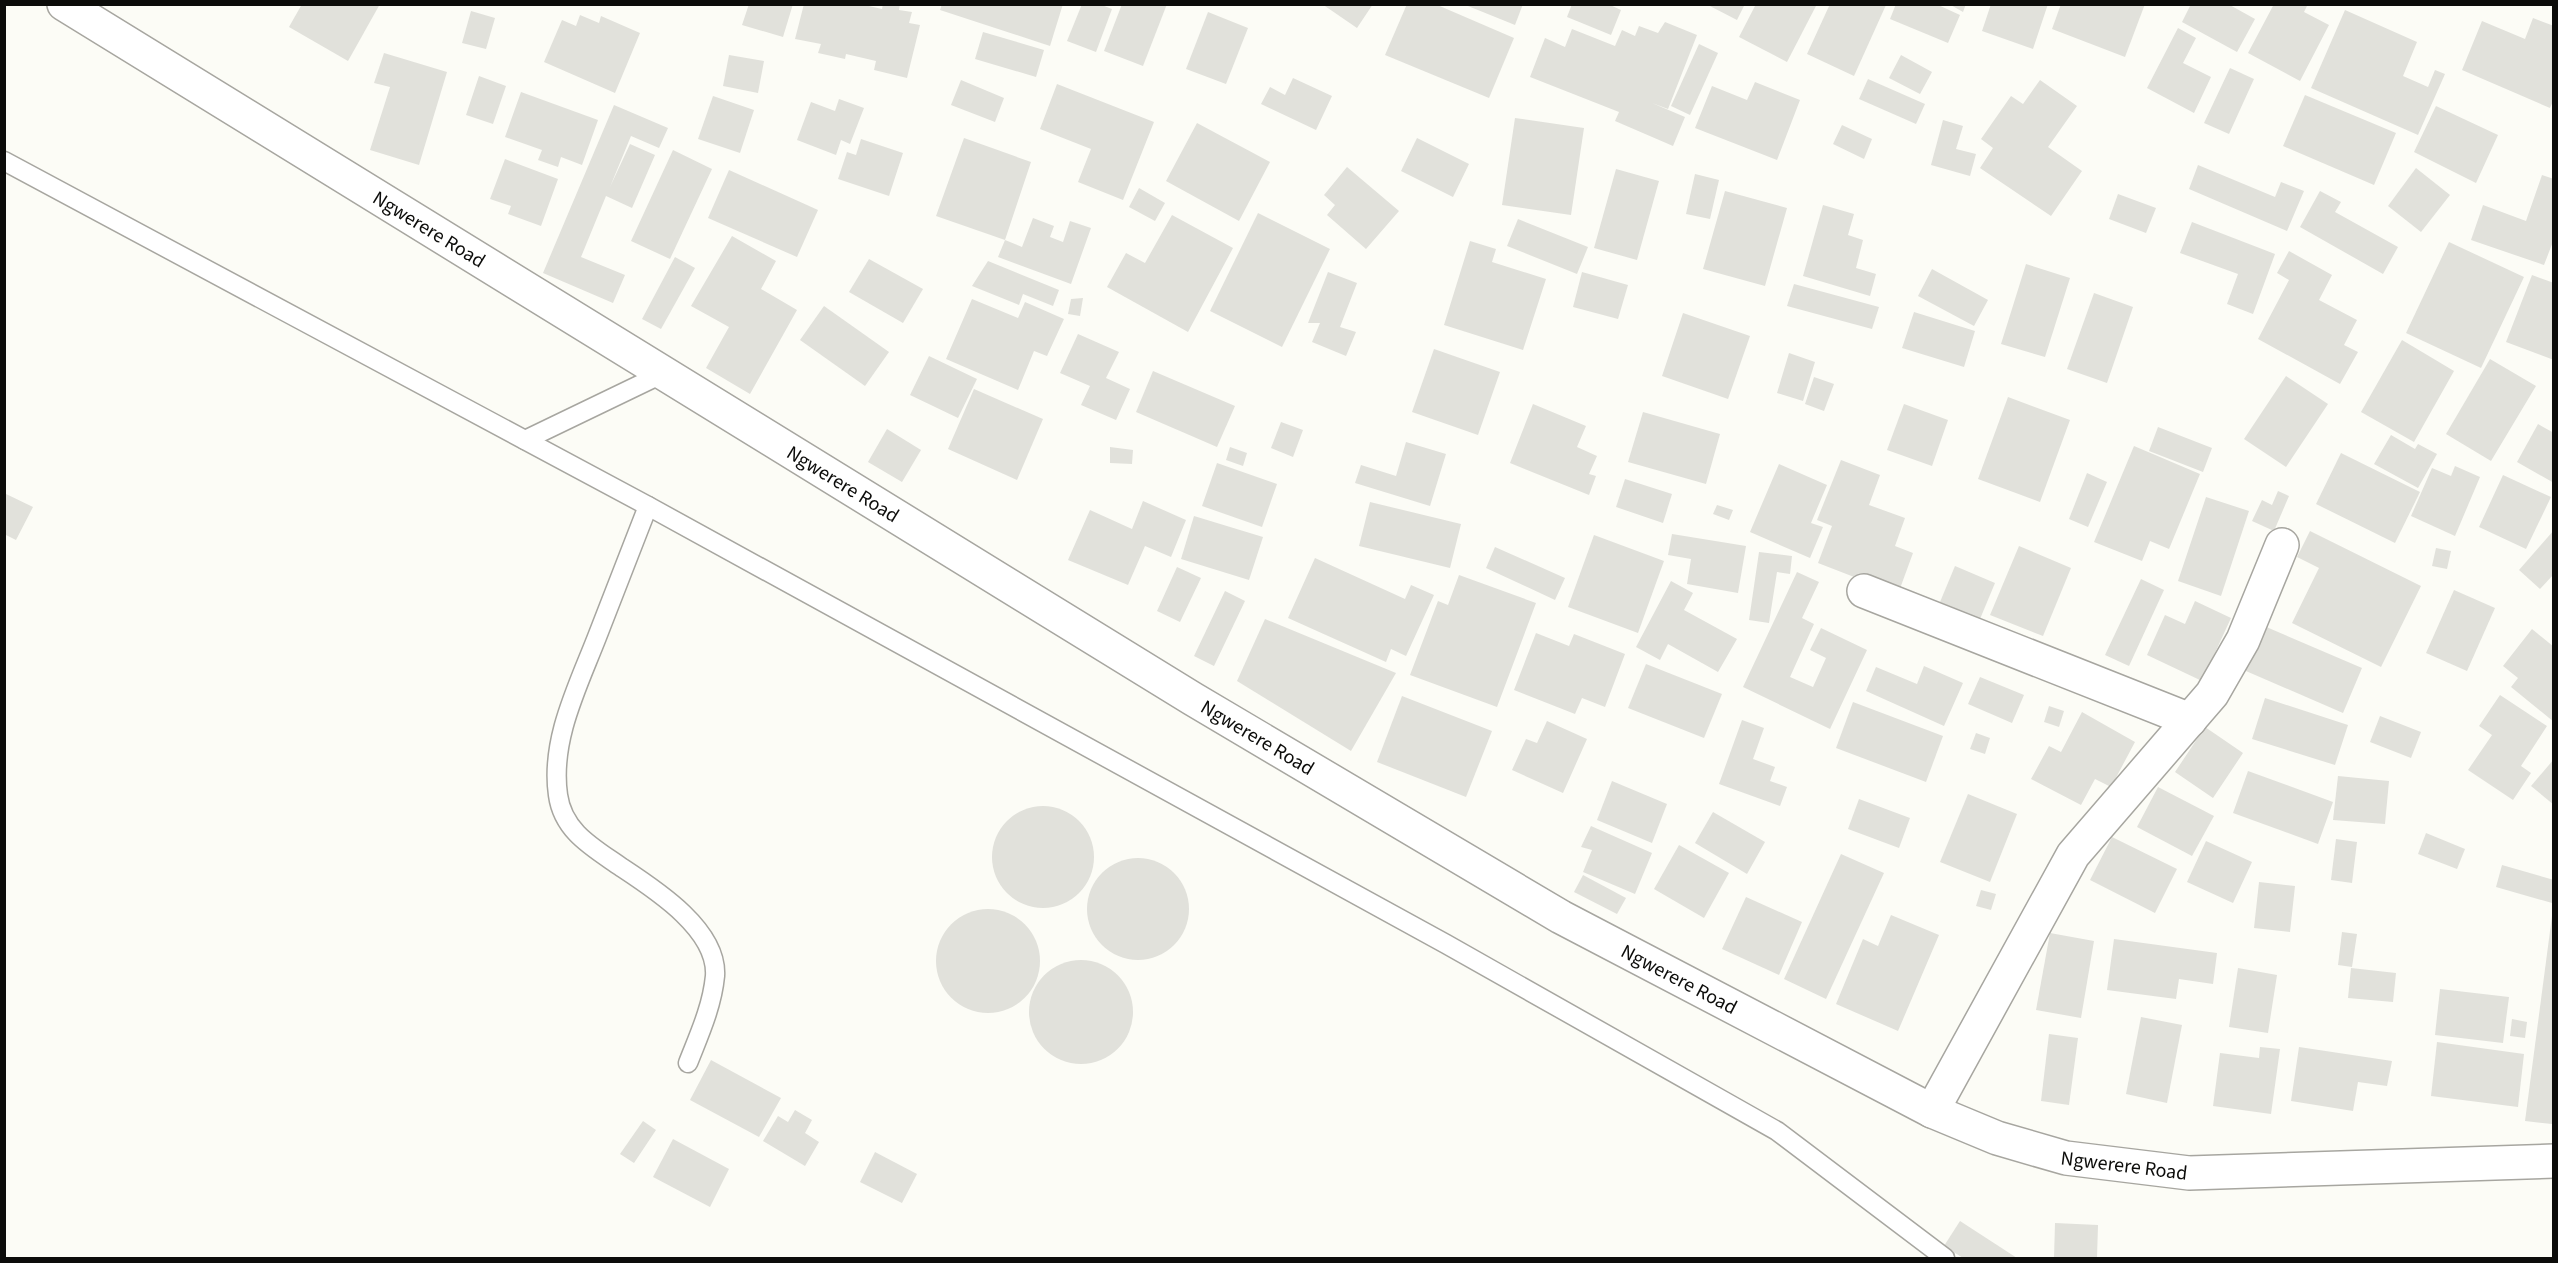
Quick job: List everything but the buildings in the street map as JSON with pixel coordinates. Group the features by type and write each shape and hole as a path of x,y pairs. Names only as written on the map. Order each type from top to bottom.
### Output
{"street":[{"name":"Ngwerere Road","path":"72,6 1193,699 1562,917 1932,1111 1997,1138 2066,1158 2189,1173 2553,1161"},
{"path":"1932,1111 2073,855 2212,694 2243,640 2282,545"},
{"path":"1864,591 2190,720"}],"lane":[{"path":"4,161 648,506 1435,939 1777,1131 1945,1258"},
{"path":"525,440 664,373"},
{"path":"648,506 564,724 559,760 558,795 569,825 589,847 622,867 691,920 707,941 715,974 707,1015 688,1063"}]}
